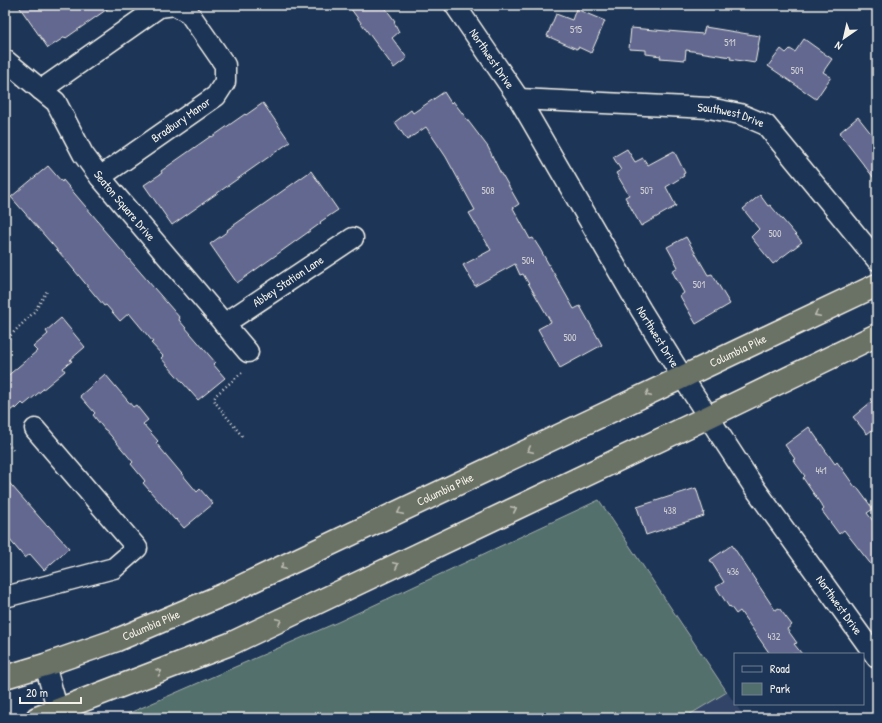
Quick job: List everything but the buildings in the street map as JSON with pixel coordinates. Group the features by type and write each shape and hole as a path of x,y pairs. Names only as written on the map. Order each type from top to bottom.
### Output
{"highway":[{"name":"Columbia Pike","path":"5,676 45,665 117,640 225,594 877,285"},
{"path":"36,718 59,714 230,644 877,335"}],"street":[{"name":"Bradbury Manor","path":"41,90 159,7 175,5 189,12 225,65 225,82 216,96 100,177"},
{"name":"Northwest Drive","path":"455,5 519,99 641,310 708,417 754,487 877,658"},
{"name":"Seaton Square Drive","path":"5,60 56,102 83,154 100,177 224,324 246,360"},
{"name":"Southwest Drive","path":"519,99 709,108 740,114 766,125 877,260"},
{"name":"Abbey Station Lane","path":"224,324 353,238"},
{"path":"5,598 114,568 137,548 35,429"},
{"path":"45,665 59,714"}],"path":[{"path":"5,341 34,312 47,291"},
{"path":"242,436 214,399 216,395 244,371 246,360"},
{"path":"5,440 13,450"}],"shaded area":[{"path":"727,692 734,702 734,705 736,705 745,718 684,718"}],"green space":[{"path":"599,500 727,692 684,718 118,718 338,622"}]}
